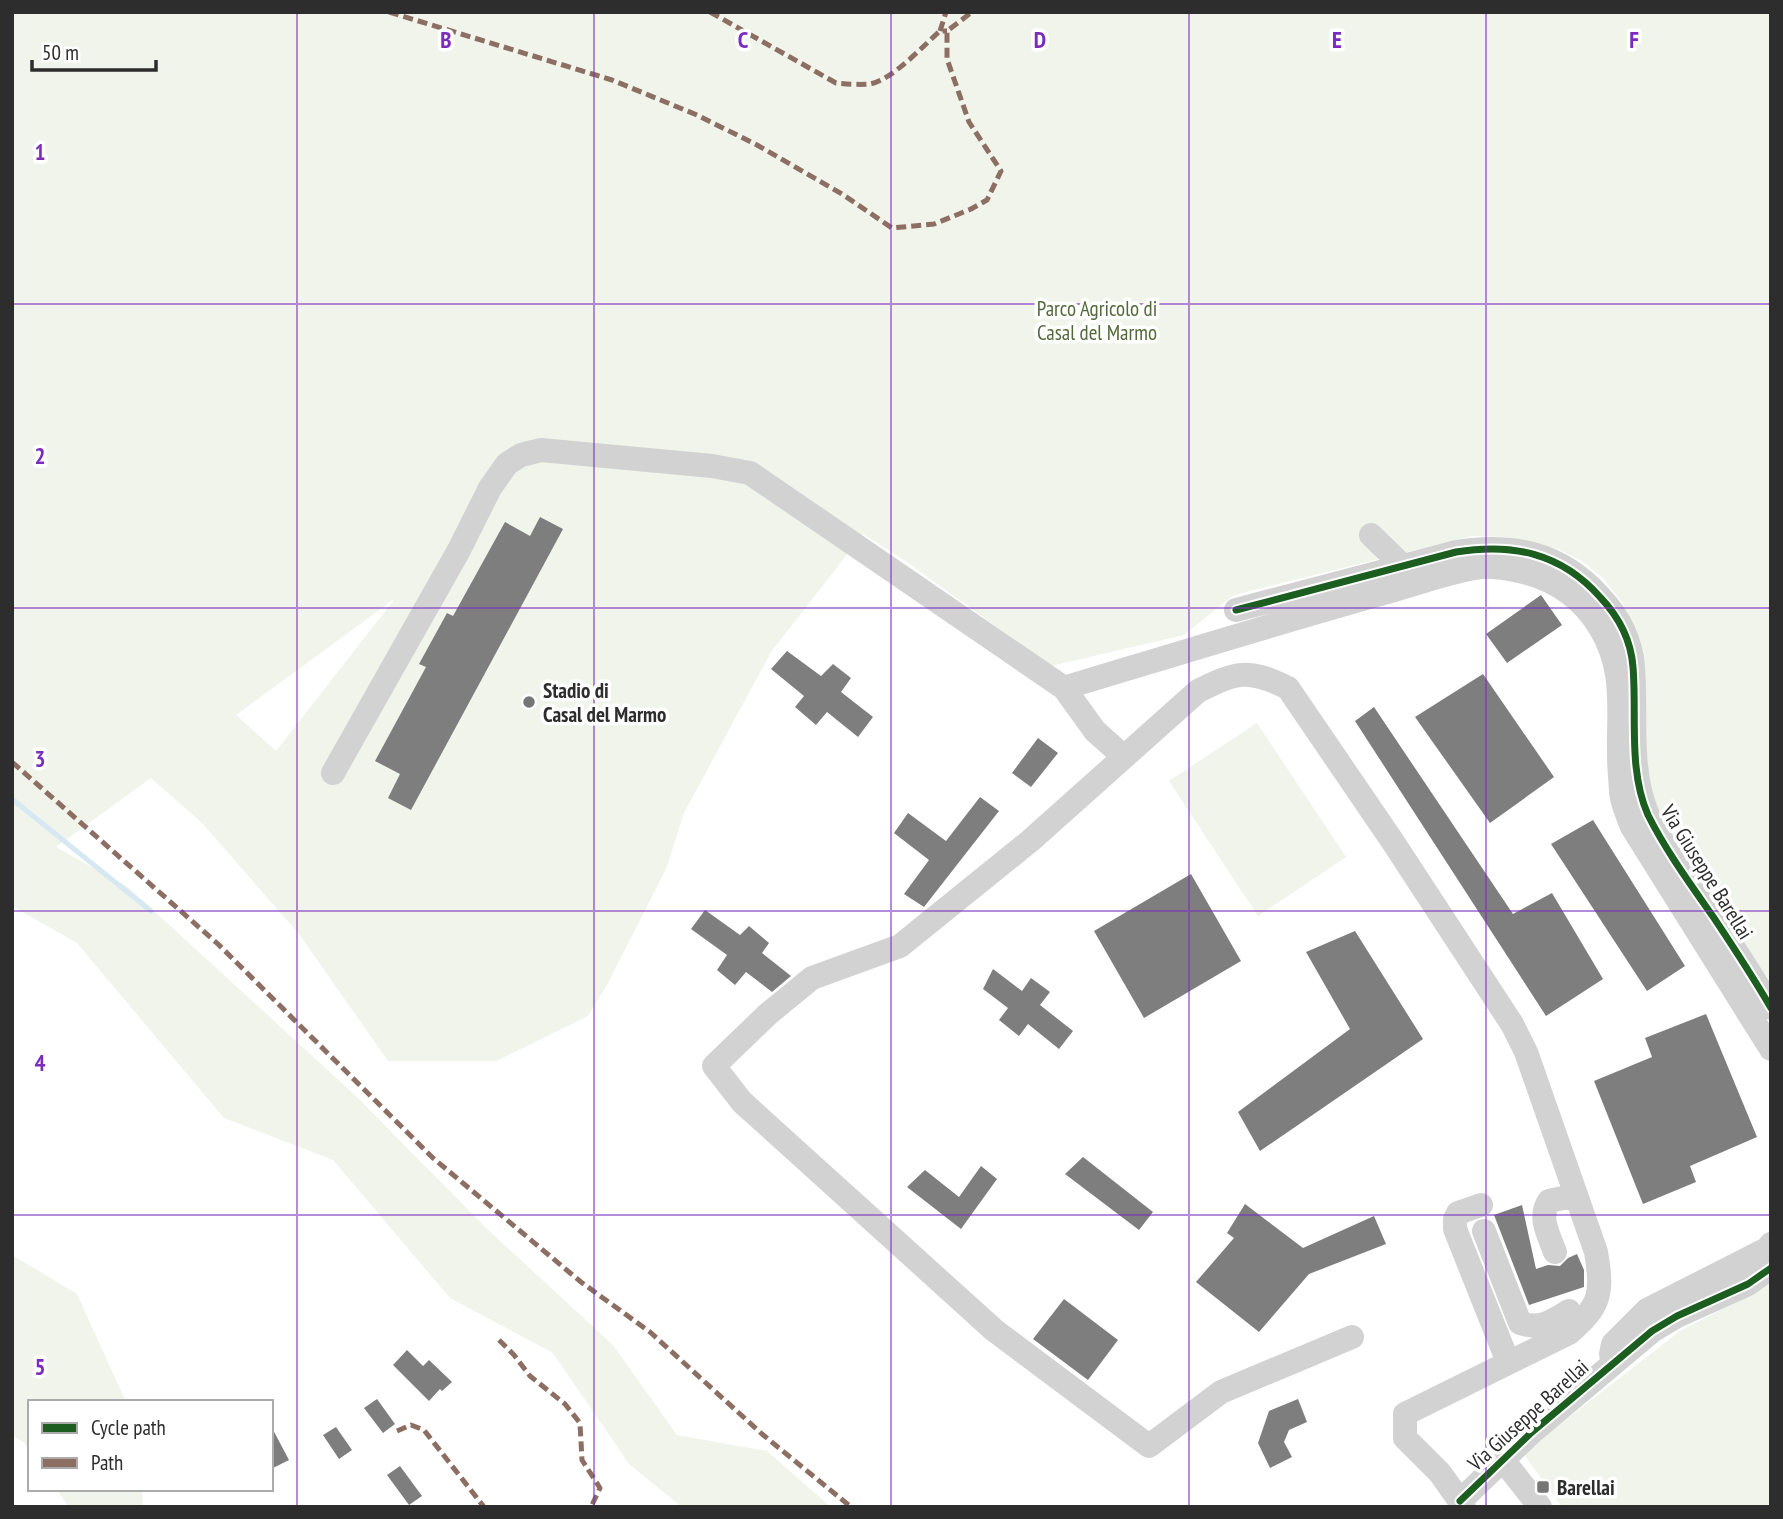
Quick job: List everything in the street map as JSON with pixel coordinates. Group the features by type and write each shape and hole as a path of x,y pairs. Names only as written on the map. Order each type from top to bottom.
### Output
{"street":[{"path":"333,773 459,551 490,488 507,464 521,455 541,450 712,466 751,473 1064,688 1095,731 1123,756"},
{"path":"1371,535 1404,567"},
{"name":"Via Giuseppe Barellai","path":"1236,610 1480,548 1539,555 1568,567 1590,585 1611,609 1629,639 1633,666 1639,790 1648,815 1771,1008"},
{"path":"1064,688 1290,620 1489,566 1522,571 1553,581 1575,597 1599,625 1613,654 1620,682 1622,800 1632,827 1771,1049"},
{"path":"1352,1337 1222,1392 1149,1446 993,1329 742,1102 714,1066 768,1014 812,978 900,946 1030,841 1198,691 1226,677 1245,674 1265,676 1288,688 1393,842 1512,1024 1526,1052 1596,1252 1601,1280 1597,1300 1586,1319 1569,1333 1508,1362 1493,1292 1484,1231"},
{"path":"1555,1252 1544,1221 1545,1208 1549,1201 1576,1195"},
{"path":"1481,1205 1458,1213 1454,1229 1493,1292 1520,1323 1529,1326 1546,1325 1569,1311"},
{"path":"1609,1366 1613,1344 1647,1310 1767,1249 1771,1244"},
{"name":"Via Giuseppe Barellai","path":"1508,1362 1405,1414 1405,1438 1440,1473 1462,1504 1503,1460 1652,1331 1677,1316 1748,1284 1771,1268"},
{"name":"Via Giuseppe Barellai","path":"1503,1460 1540,1507"}],"green space":[{"name":"Parco Agricolo di Casal del Marmo","path":"12,12 1771,12 1771,990 1654,810 1644,750 1637,631 1622,603 1604,579 1582,561 1560,550 1507,537 1472,536 1234,595 1184,635 1051,666 904,560 863,534 771,652 684,813 666,869 608,983 588,1016 496,1061 388,1061 299,934 202,823 151,778 56,847 129,888 357,1097 486,1228 613,1345 677,1435 767,1451 831,1507 682,1507 629,1464 553,1353 450,1298 333,1160 224,1118 77,943 12,906","holes":["394,600 276,751 236,715"]},
{"path":"1257,723 1346,857 1258,916 1169,781"},
{"path":"12,1255 77,1294 125,1400 28,1400 28,1448 12,1435"},
{"path":"1771,1284 1771,1507 1562,1507 1523,1453 1680,1331"},
{"path":"57,1491 142,1491 143,1507 69,1507"}],"building":[{"path":"540,517 563,529 411,810 388,798 400,774 375,761 426,667 419,664 447,613 453,616 505,522 530,536"},
{"path":"1541,595 1562,625 1507,663 1486,634"},
{"path":"787,651 821,676 833,664 851,678 841,692 873,717 858,737 827,712 816,725 795,707 804,696 771,669"},
{"path":"1483,674 1554,777 1490,823 1415,717"},
{"path":"1374,707 1513,914 1552,893 1603,979 1546,1016 1355,721"},
{"path":"1038,738 1058,753 1031,787 1012,773"},
{"path":"980,797 999,811 924,907 904,894 929,860 894,833 908,813 946,841"},
{"path":"1593,820 1685,966 1647,991 1551,844"},
{"path":"1191,874 1241,961 1144,1018 1094,931"},
{"path":"705,910 740,935 749,926 769,943 762,953 791,976 772,992 746,972 735,985 717,970 727,955 691,929"},
{"path":"1355,931 1423,1039 1260,1151 1238,1112 1350,1029 1306,952"},
{"path":"993,969 1022,991 1031,978 1050,992 1040,1005 1073,1031 1059,1049 1028,1024 1019,1036 999,1020 1008,1008 983,989"},
{"path":"1706,1014 1757,1137 1690,1166 1696,1182 1643,1204 1594,1081 1652,1057 1645,1038"},
{"path":"1083,1157 1153,1212 1139,1230 1065,1174"},
{"path":"981,1166 997,1179 961,1229 907,1187 925,1170 959,1197"},
{"path":"1245,1204 1303,1248 1374,1216 1386,1244 1309,1274 1259,1332 1196,1282 1234,1238 1227,1233"},
{"path":"1522,1205 1536,1269 1548,1265 1560,1266 1577,1254 1584,1270 1584,1287 1529,1305 1494,1215"},
{"path":"1064,1299 1118,1340 1088,1380 1033,1339"},
{"path":"407,1350 423,1366 429,1360 452,1382 442,1391 440,1389 429,1401 393,1365"},
{"path":"377,1399 395,1424 383,1433 364,1408"},
{"path":"1298,1399 1307,1422 1289,1430 1284,1442 1292,1457 1270,1468 1258,1443 1269,1411"},
{"path":"336,1427 352,1450 339,1459 323,1435"},
{"path":"273,1430 289,1460 273,1468"},
{"path":"400,1466 422,1496 409,1505 387,1475"}],"waterway":[{"path":"12,799 151,911"}],"marked path":[{"path":"389,12 612,80 697,115 757,145 842,194 892,228 934,224 971,209 987,200 1001,171 969,122 947,59 947,31 972,12"},
{"path":"710,12 836,83 844,84 870,84 879,81 897,69 940,31 947,31"},
{"path":"940,31 946,12"},
{"path":"12,762 218,944 433,1158 581,1282 650,1332 762,1434 851,1507"},
{"path":"499,1340 530,1376 565,1404 580,1423 582,1460 600,1488 591,1507"},
{"path":"397,1431 411,1425 424,1430 484,1507"}],"cycle path":[{"path":"1236,610 1456,552 1497,549 1516,551 1552,561 1569,570 1607,605 1623,629 1630,647 1638,780 1648,815 1671,855 1771,1008"},
{"path":"1460,1501 1532,1432 1652,1331 1677,1316 1748,1284 1771,1268"}],"place":[{"name":"Stadio di Casal del Marmo","path":"529,702"},
{"name":"Barellai","path":"1543,1487"}]}
